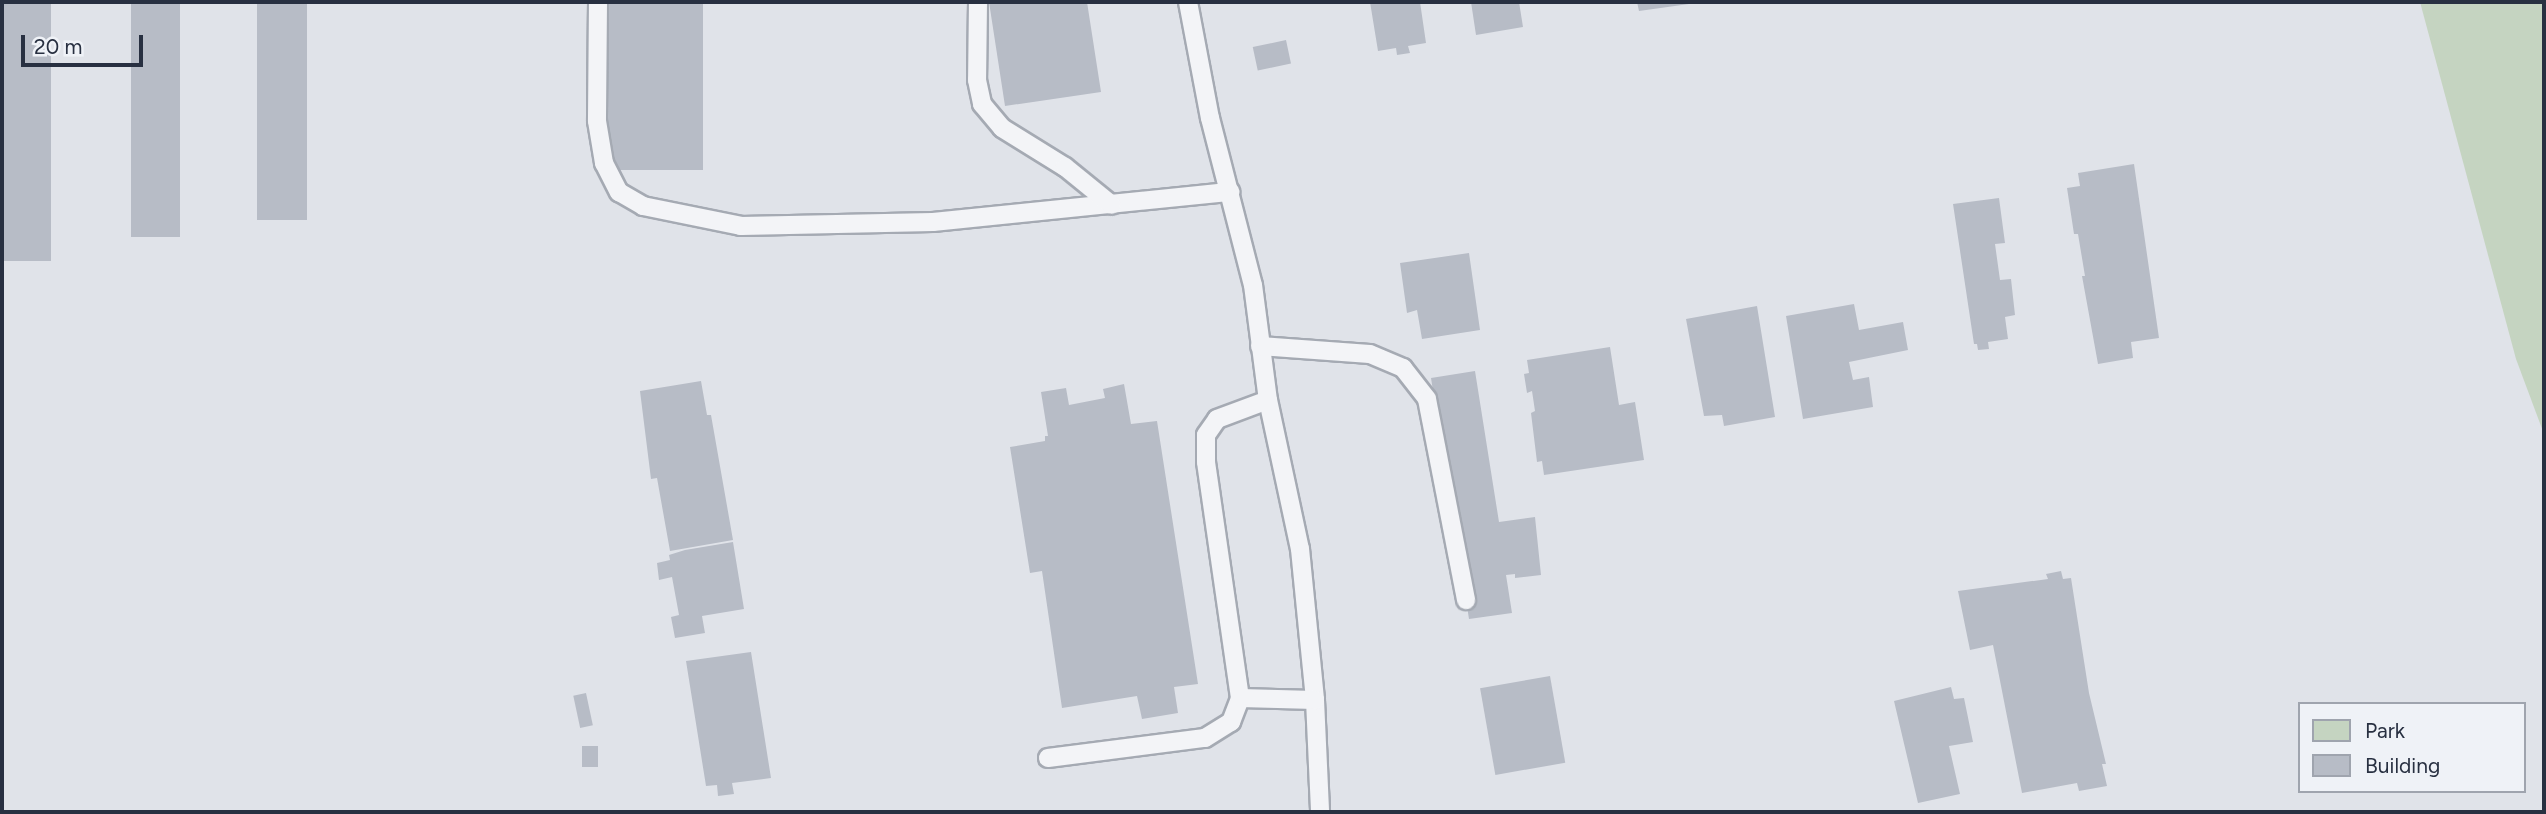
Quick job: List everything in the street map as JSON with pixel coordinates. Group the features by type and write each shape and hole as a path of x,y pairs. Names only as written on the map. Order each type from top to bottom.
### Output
{"lane":[{"path":"598,2 597,121 604,163 619,192 643,206 741,226 933,222 1230,192"},
{"path":"978,2 977,79 982,104 1002,128 1065,167 1112,205"},
{"path":"1188,2 1210,118 1253,285 1268,400 1300,549 1315,701 1320,812"},
{"path":"1260,346 1370,354 1404,368 1427,399 1466,600"},
{"path":"1048,758 1205,738 1231,722 1240,698 1206,462 1206,435 1217,419 1268,400"},
{"path":"1240,698 1315,701"}],"green space":[{"path":"2420,2 2544,2 2544,434 2516,359"}],"building":[{"path":"2,2 51,2 51,261 2,261"},
{"path":"131,2 180,2 180,237 131,237"},
{"path":"257,2 307,2 307,220 257,220"},
{"path":"598,2 703,2 703,170 598,170"},
{"path":"989,2 1087,2 1101,92 1005,106"},
{"path":"1370,2 1420,2 1426,43 1408,46 1410,53 1397,55 1396,48 1378,51"},
{"path":"1471,2 1519,2 1523,27 1476,35"},
{"path":"1637,2 1689,2 1689,4 1639,11"},
{"path":"1286,40 1291,63 1258,71 1253,47"},
{"path":"2134,164 2159,338 2131,342 2133,358 2098,364 2082,276 2085,276 2078,234 2074,234 2067,188 2080,186 2078,173"},
{"path":"1999,198 2005,243 1995,244 2000,280 2011,279 2015,315 2005,317 2008,339 1988,342 1989,349 1978,350 1977,344 1974,344 1953,204"},
{"path":"1469,253 1480,330 1422,339 1417,310 1407,313 1400,263"},
{"path":"1854,304 1859,330 1903,322 1908,350 1849,362 1853,380 1869,377 1873,407 1803,419 1786,316"},
{"path":"1757,306 1775,417 1724,426 1722,415 1704,416 1686,319"},
{"path":"1610,347 1619,405 1635,402 1644,460 1544,475 1542,461 1537,462 1531,413 1535,411 1532,391 1527,393 1524,374 1529,373 1527,360"},
{"path":"1475,371 1499,522 1535,517 1541,575 1515,578 1515,574 1506,575 1512,613 1469,619 1431,378"},
{"path":"701,381 707,415 711,415 733,540 670,551 657,478 651,479 640,391"},
{"path":"1124,384 1131,424 1157,421 1198,684 1174,687 1178,713 1142,719 1137,696 1062,708 1042,571 1030,573 1010,447 1045,441 1045,436 1048,436 1041,392 1066,388 1069,405 1105,398 1103,389"},
{"path":"733,542 744,609 702,616 705,633 675,638 671,617 679,615 672,577 659,580 657,563 670,560 669,555 685,550"},
{"path":"2061,571 2063,579 2071,578 2089,693 2106,764 2102,764 2107,786 2079,791 2077,783 2022,793 1993,645 1970,650 1958,591 2048,579 2046,574"},
{"path":"751,652 771,778 732,783 734,794 718,796 717,785 706,786 686,661"},
{"path":"1550,676 1565,763 1495,775 1480,688"},
{"path":"1951,687 1954,699 1964,698 1973,742 1949,746 1960,794 1918,803 1894,701"},
{"path":"586,693 593,725 580,728 573,696"},
{"path":"582,746 598,746 598,767 582,767"}]}
